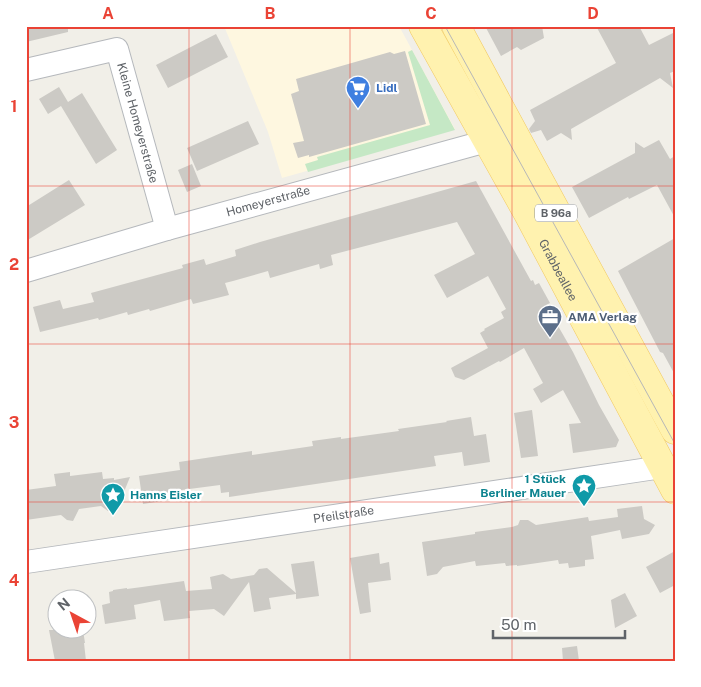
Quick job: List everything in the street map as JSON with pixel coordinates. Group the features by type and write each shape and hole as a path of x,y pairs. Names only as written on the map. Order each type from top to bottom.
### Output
{"main road":[{"name":"Grabbeallee","path":"423,26 499,135 675,430"},
{"name":"Grabbeallee","path":"456,26 499,135 526,212 668,479"}],"street":[{"name":"Kleine Homeyerstraße","path":"26,70 117,48 167,230"},
{"name":"Homeyerstraße","path":"26,271 499,135"},
{"name":"Pfeilstraße","path":"26,562 668,479"}],"shaded area":[{"path":"224,26 399,26 455,129 282,178 268,132"}],"green space":[{"path":"412,50 455,130 308,172 305,164 318,160 317,157 430,125 408,52"}],"building":[{"path":"26,26 68,26 68,32 26,42"},
{"path":"485,26 542,26 544,38 521,50 517,47 501,56"},
{"path":"596,26 639,26 649,45 675,32 675,71 670,73 673,88 660,78 571,129 572,140 561,133 547,141 541,130 531,133 529,129 535,121 530,110 616,63"},
{"path":"216,34 228,57 168,88 156,65"},
{"name":"Lidl","path":"405,51 426,124 309,157 309,155 298,158 293,143 304,141 291,94 299,91 296,79 390,52 394,54"},
{"path":"59,87 68,102 82,93 117,150 96,164 61,106 48,114 39,99"},
{"path":"248,121 259,144 197,171 187,148"},
{"path":"659,140 670,159 675,156 675,218 657,185 629,199 628,197 589,218 572,187 635,153 635,142 644,148"},
{"path":"192,164 201,186 187,192 178,170"},
{"path":"69,180 85,205 26,241 26,207"},
{"path":"476,181 531,281 533,280 535,285 539,283 550,303 546,305 619,440 616,447 573,453 569,424 581,423 563,390 541,403 533,389 543,383 524,348 464,380 455,377 451,368 488,348 480,333 504,318 501,312 506,309 488,276 447,298 434,275 475,254 457,222 331,255 333,265 320,269 319,264 270,278 268,271 225,283 229,295 193,304 191,299 150,311 149,309 128,315 127,312 99,320 98,318 40,332 33,307 60,300 63,309 94,302 91,293 183,268 182,265 204,259 206,265 236,256 235,250 260,242"},
{"path":"675,238 675,375 663,353 660,352 618,271"},
{"path":"532,410 538,456 521,458 514,413"},
{"path":"471,417 474,436 486,434 490,462 464,466 462,452 434,456 436,466 229,497 229,492 221,493 220,485 174,491 175,499 143,504 139,476 180,470 179,462 252,451 252,455 313,446 312,441 399,431 398,429"},
{"path":"70,472 70,476 102,472 103,479 114,478 114,480 130,477 117,509 108,511 101,506 79,509 73,521 67,520 61,515 26,520 26,490 56,486 54,474"},
{"path":"642,506 644,519 655,525 649,534 622,539 620,530 591,536 594,559 585,560 585,566 569,568 568,563 559,564 558,560 517,566 506,566 505,563 476,566 475,561 443,567 437,574 427,576 422,542 512,527 518,525 520,520 528,520 536,525 588,517 589,521 618,517 617,509"},
{"path":"675,551 675,585 660,593 646,567"},
{"path":"379,553 380,564 389,562 391,580 368,583 371,612 360,614 350,558"},
{"path":"314,561 319,596 296,599 296,594 269,598 271,609 254,612 249,582 224,616 214,609 189,611 190,618 164,621 160,600 134,605 136,619 105,624 102,605 110,603 109,592 113,590 184,581 186,591 212,589 210,577 223,574 231,579 254,575 259,569 267,568 296,593 291,564"},
{"path":"625,593 637,616 615,628 611,600"},
{"path":"51,640 85,640 86,661 55,661"},
{"path":"577,646 579,661 563,661 562,648"}],"tram line":[{"path":"445,26 675,444"}],"place":[{"name":"Lidl","path":"358,109"},
{"name":"AMA Verlag","path":"550,338"},
{"name":"1 Stück Berliner Mauer","path":"584,507"},
{"name":"Hanns Eisler","path":"113,516"}]}
